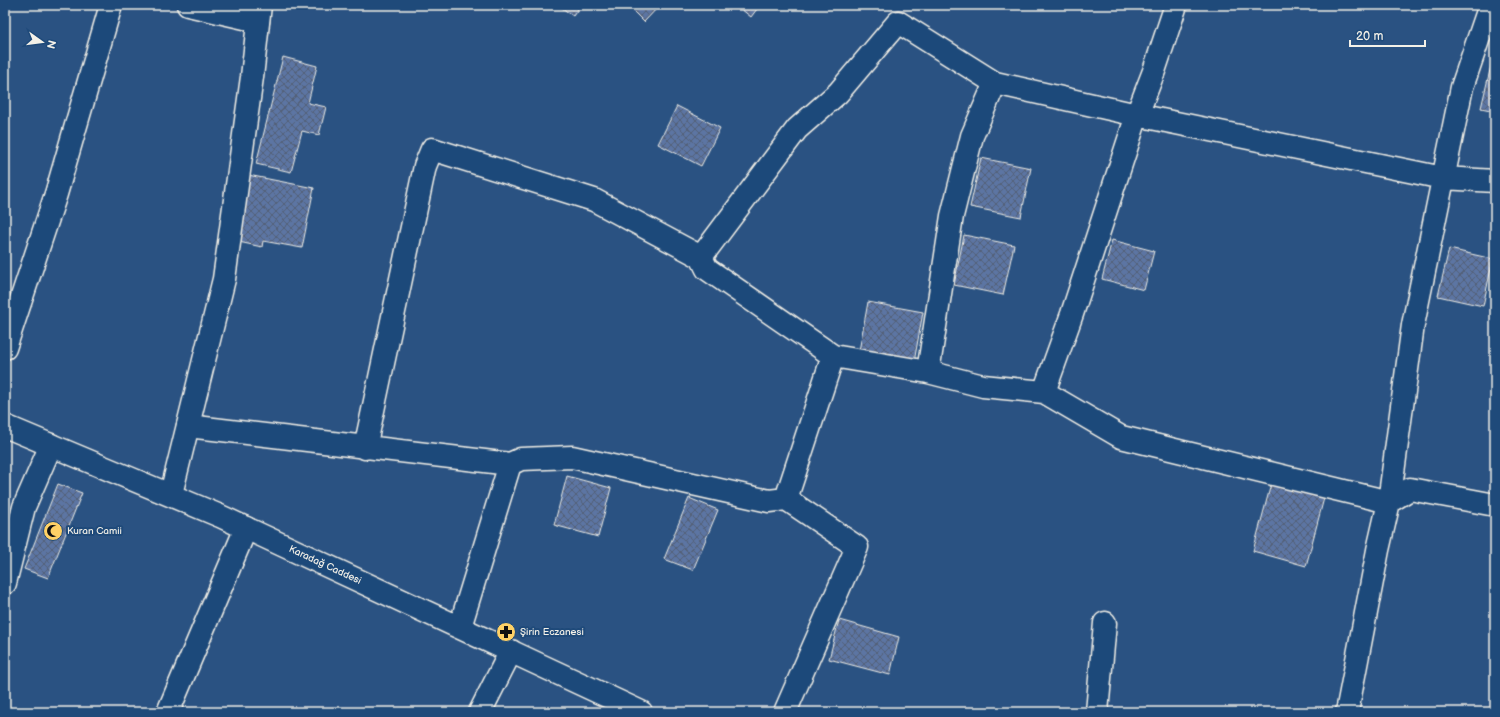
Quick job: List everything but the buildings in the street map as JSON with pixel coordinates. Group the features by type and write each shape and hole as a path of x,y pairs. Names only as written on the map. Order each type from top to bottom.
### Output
{"street":[{"path":"5,348 56,194 111,5"},
{"path":"170,494 224,279 252,77 259,13 188,5"},
{"path":"1044,392 1075,307 1137,115 1154,71 1176,5"},
{"path":"1346,712 1389,502 1413,325 1462,87 1490,5"},
{"path":"701,257 797,129 838,93 898,22 995,82 1137,115 1443,178 1495,181"},
{"path":"928,372 952,216 972,136 995,82"},
{"path":"365,448 425,166 432,149 594,200 701,257 707,269 833,356 928,372 983,386 1044,392 1121,437 1389,502 1410,489 1495,505"},
{"path":"786,500 833,356"},
{"name":"Karadağ Caddesi","path":"5,426 170,494 246,528 642,712"},
{"path":"188,426 510,464 521,459 572,457 769,501 786,500 857,547 785,712"},
{"path":"5,583 24,507 51,444"},
{"path":"460,627 510,464"},
{"path":"168,712 246,528"},
{"path":"1097,712 1105,623"},
{"path":"480,712 511,651"}],"place":[{"name":"Kuran Camii","path":"53,531"},
{"name":"Şirin Eczanesi","path":"506,632"}]}
